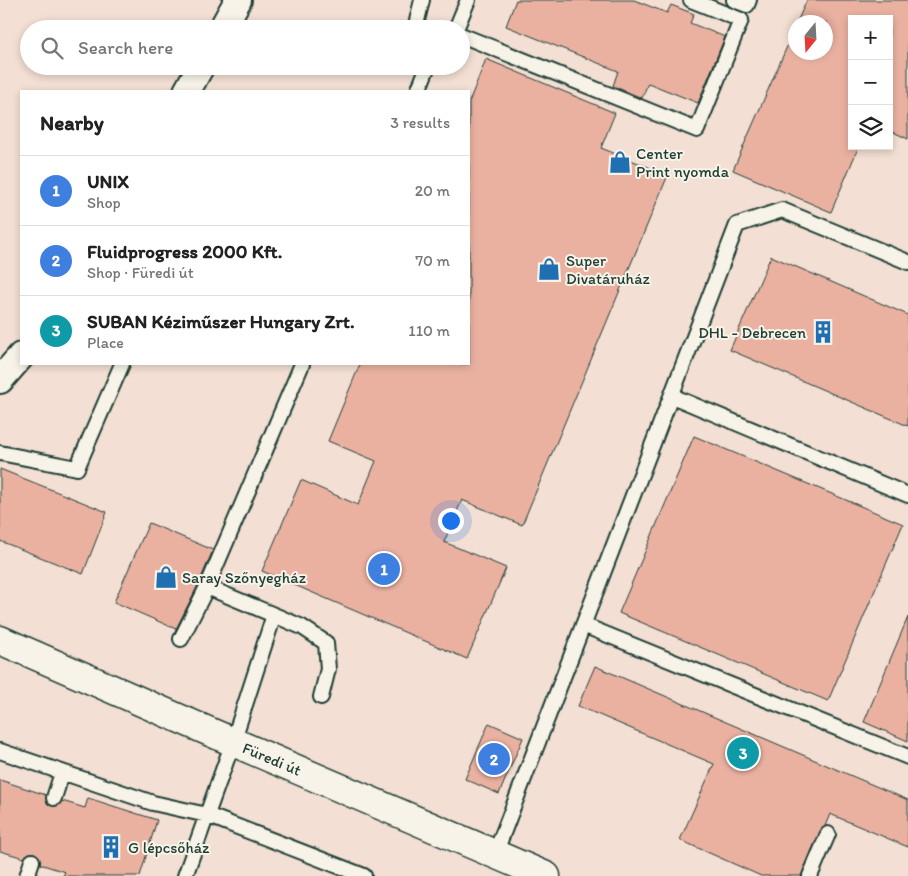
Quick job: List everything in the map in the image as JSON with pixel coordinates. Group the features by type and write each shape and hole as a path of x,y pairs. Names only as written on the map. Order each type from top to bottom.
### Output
{"main road":[{"name":"Füredi út","path":"0,640 546,876"}],"street":[{"path":"227,20 238,0"},
{"path":"188,90 196,75"},
{"path":"0,380 20,357"}],"lane":[{"path":"417,20 422,0"},
{"path":"460,20 468,0"},
{"path":"470,39 697,130 741,20 691,0"},
{"path":"734,0 747,5 749,0"},
{"path":"418,90 424,75"},
{"path":"495,854 738,225 782,210 908,262"},
{"path":"0,453 77,468 122,365"},
{"path":"181,639 207,587 302,365"},
{"path":"672,396 908,495"},
{"path":"207,587 302,627 326,643 328,668 321,697"},
{"path":"185,876 233,742 274,615"},
{"path":"583,625 908,757"},
{"path":"0,751 153,803 207,815 364,876"},
{"path":"54,798 62,773"},
{"path":"810,876 828,834"},
{"path":"27,876 32,861"}],"building":[{"path":"516,0 634,0 667,13 671,5 694,14 690,23 725,37 698,103 648,83 642,98 613,86 618,71 506,26"},
{"path":"807,0 908,0 908,139 893,132 893,15 848,15 848,150 857,150 831,212 733,170 788,44 788,60 833,60 833,15 800,15"},
{"name":"Super Divatáruház","path":"486,59 615,113 601,148 668,175 522,525 462,500 444,542 506,568 467,659 262,571 301,480 358,505 376,461 328,441 360,365 470,365 470,99"},
{"name":"DHL - Debrecen","path":"771,256 908,315 908,426 730,350"},
{"path":"694,436 903,524 828,701 619,613"},
{"path":"0,469 107,512 83,574 0,541"},
{"name":"Saray Szőnyegház","path":"149,523 213,550 176,629 114,602"},
{"path":"908,617 908,741 864,722"},
{"path":"595,666 908,800 908,847 830,814 825,826 820,831 801,876 761,876 680,840 714,764 578,706"},
{"path":"489,723 523,738 499,794 465,779"},
{"path":"0,780 46,795 47,803 52,806 59,805 62,801 85,808 88,798 157,820 140,876 63,876 65,872 40,864 40,859 35,853 30,853 24,858 0,851"}],"place":[{"name":"Center Print nyomda","path":"620,162"},
{"name":"Super Divatáruház","path":"549,269"},
{"name":"DHL - Debrecen","path":"823,332"},
{"name":"UNIX","path":"384,569"},
{"name":"Saray Szőnyegház","path":"166,577"},
{"name":"SUBAN Kéziműszer Hungary Zrt.","path":"743,753"},
{"name":"Fluidprogress 2000 Kft.","path":"494,759"},
{"name":"G lépcsőház","path":"111,847"}]}
